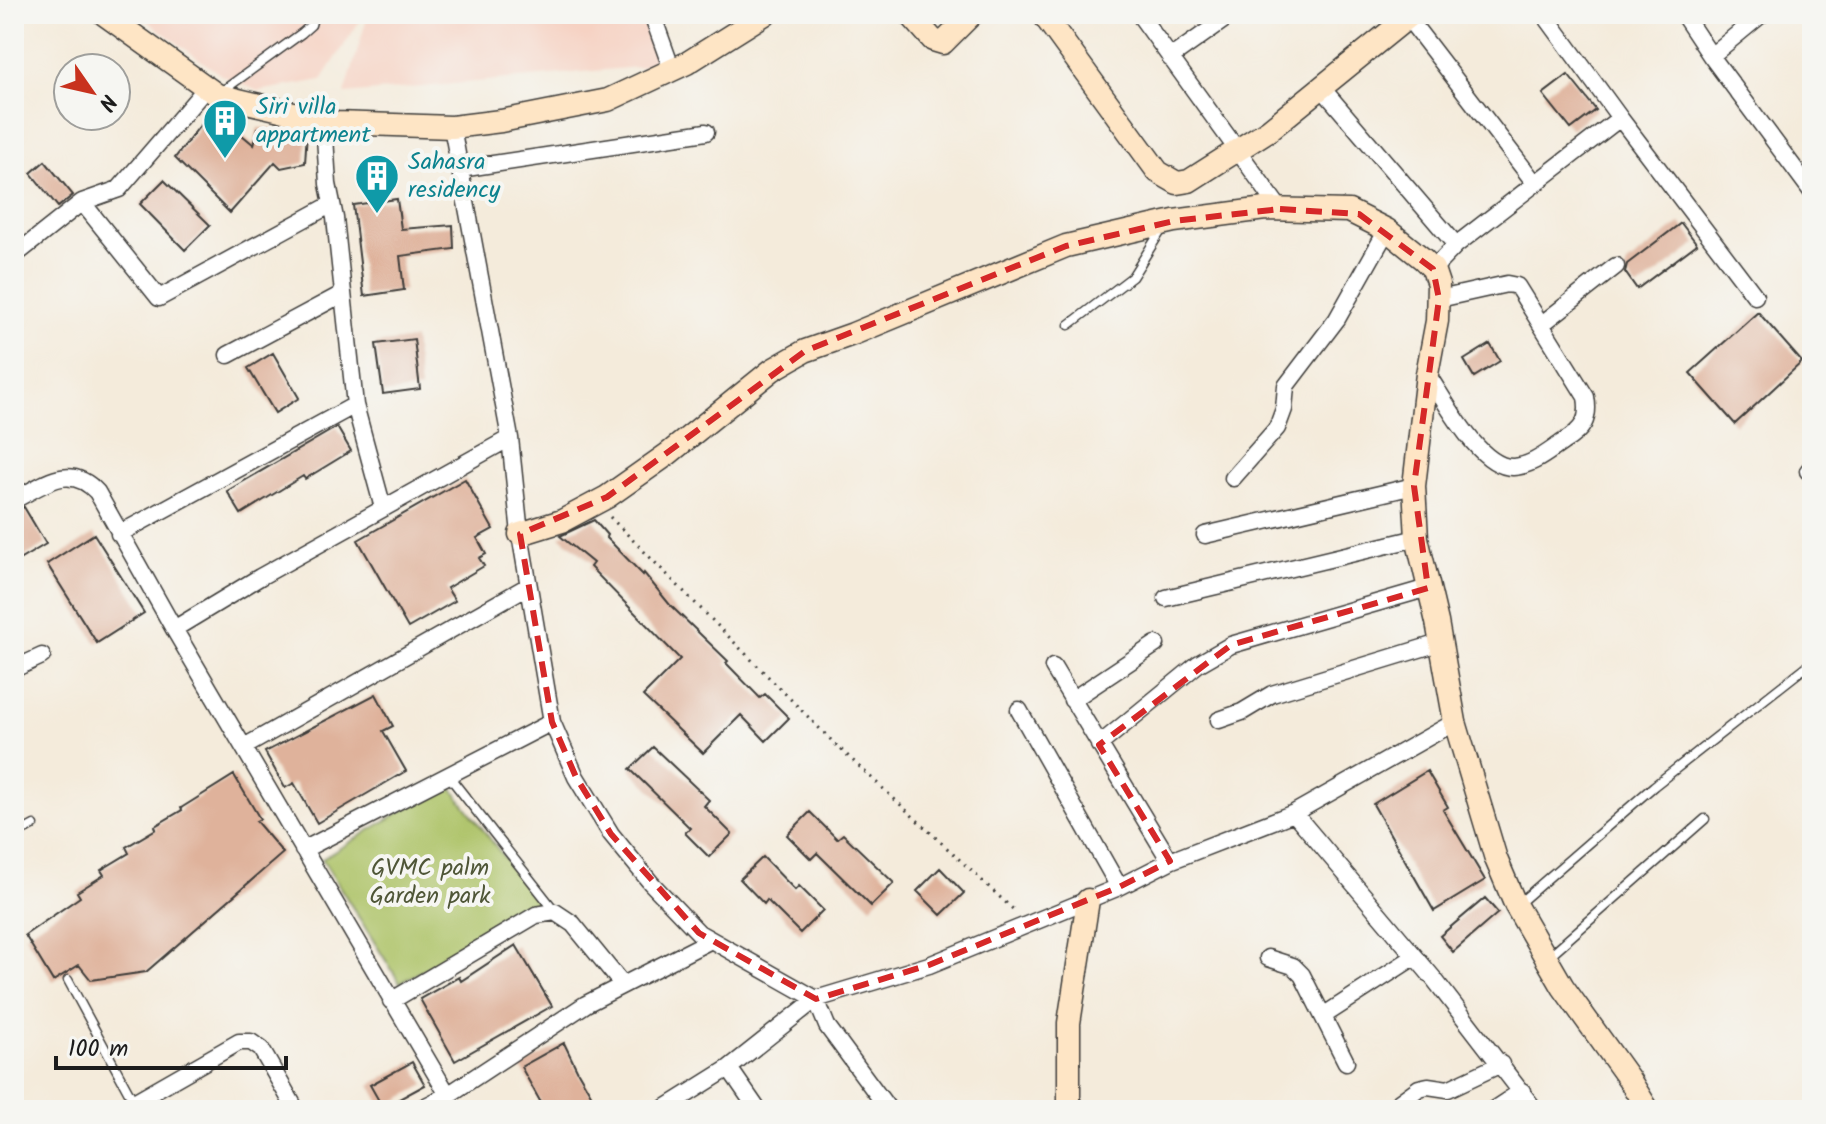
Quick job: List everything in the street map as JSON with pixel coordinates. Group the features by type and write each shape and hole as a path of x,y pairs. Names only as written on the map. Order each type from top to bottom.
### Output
{"street":[{"path":"104,14 212,91 324,121 452,127 501,121 608,100 687,63 755,17"},
{"path":"652,14 672,70"},
{"path":"910,14 933,40 943,43 972,14"},
{"path":"1043,14 1158,172 1177,183 1189,181 1269,130 1408,15 1534,182"},
{"path":"1139,14 1280,209"},
{"path":"1170,58 1232,14"},
{"path":"1544,14 1755,296"},
{"path":"1683,14 1812,192"},
{"path":"1711,56 1762,14"},
{"path":"1321,87 1456,245"},
{"path":"14,256 82,202 119,189 212,91"},
{"path":"1433,269 1456,245 1534,182 1620,118"},
{"path":"324,121 328,184 355,405 383,508"},
{"path":"452,127 510,438 520,534 552,722 576,777 611,834 651,883 699,933 816,999 827,1026 889,1110"},
{"path":"460,169 706,132"},
{"path":"82,202 159,298 332,204"},
{"path":"520,534 562,521 596,503 668,454 772,370 805,351 1066,246 1166,223 1280,209 1349,211 1387,230 1433,269 1439,299 1414,486 1417,538 1455,722 1496,859 1516,906 1546,958 1648,1110"},
{"path":"1233,478 1277,428 1284,409 1286,386 1337,319 1387,230"},
{"path":"1542,324 1616,266"},
{"path":"1427,374 1480,451 1496,464 1513,467 1529,464 1583,428 1589,413 1586,397 1517,286 1507,284 1439,299"},
{"path":"228,355 342,294"},
{"path":"119,534 355,405"},
{"path":"174,629 260,577 510,438"},
{"path":"14,500 64,476 78,476 97,492 448,1095"},
{"path":"1205,535 1414,486"},
{"path":"1166,598 1417,538"},
{"path":"244,747 528,586"},
{"path":"1099,745 1198,664 1231,645 1428,588"},
{"path":"1219,720 1242,712 1272,694 1439,643"},
{"path":"1072,700 1156,644"},
{"path":"14,669 42,656"},
{"path":"1053,667 1170,861"},
{"path":"1019,710 1119,887"},
{"path":"303,850 552,722"},
{"path":"662,1110 729,1068 816,999 929,965 1119,887 1170,861 1294,813 1455,722"},
{"path":"1294,813 1501,1064 1535,1110"},
{"path":"1069,1110 1069,1023 1088,900"},
{"path":"391,1001 536,915 555,912 573,924 622,984"},
{"path":"418,1110 448,1095 586,1004 711,940"},
{"path":"1323,1016 1414,957"},
{"path":"1268,958 1293,966 1302,975 1346,1062"},
{"path":"127,1106 239,1042 251,1042 261,1049 296,1110"},
{"path":"1393,1107 1419,1088 1448,1089 1501,1064"},
{"path":"729,1068 758,1110"},
{"path":"1493,1110 1522,1091"}],"lane":[{"path":"212,91 302,33 311,25 314,14"},
{"path":"1069,325 1132,277 1166,223"},
{"path":"1516,906 1654,786 1807,666"},
{"path":"448,775 555,912"},
{"path":"1546,958 1705,819"},
{"path":"14,836 34,825"},
{"path":"68,980 127,1106"}],"path":[{"path":"596,503 834,743 1028,924"}],"highlighted area":[{"path":"1280,209 1359,214 1433,269 1439,299 1414,486 1428,588 1231,645 1099,745 1170,861 1119,887 929,965 816,999 699,933 611,834 576,777 552,722 520,534 607,497 805,351 1066,246 1174,221"}],"shaded area":[{"path":"138,14 364,14 322,80 258,91 221,75"},
{"path":"368,14 646,14 659,65 345,94"}],"green space":[{"name":"GVMC palm Garden park","path":"448,783 540,905 400,983 322,859"}],"building":[{"path":"1568,75 1596,110 1571,129 1543,94"},
{"name":"Siri villa appartment","path":"212,110 254,145 258,128 307,131 305,163 281,168 275,162 230,213 175,158"},
{"path":"45,161 73,195 58,207 31,173"},
{"path":"164,180 210,225 185,250 140,204"},
{"path":"397,199 401,229 453,225 454,249 400,256 404,290 364,296 353,205"},
{"path":"1681,223 1697,244 1637,289 1625,272 1627,264"},
{"path":"1758,312 1802,362 1735,424 1690,373"},
{"path":"414,339 420,389 383,394 376,344"},
{"path":"1490,344 1500,361 1474,377 1464,360"},
{"path":"273,353 299,398 275,413 248,368"},
{"path":"337,427 351,451 241,514 227,491"},
{"path":"465,479 493,529 477,538 486,554 479,558 484,566 447,588 455,601 408,628 358,540"},
{"path":"24,507 46,544 14,563 14,511"},
{"path":"594,520 606,537 644,573 670,605 728,661 726,663 760,698 765,694 789,718 766,741 741,715 703,753 643,696 680,659 590,567 593,563 560,536"},
{"path":"94,534 144,613 97,643 47,564"},
{"path":"376,694 393,726 383,731 406,771 317,823 294,783 285,788 265,752"},
{"path":"653,747 709,800 704,806 732,834 709,857 685,833 690,828 630,769"},
{"path":"1427,771 1448,807 1443,810 1485,880 1434,911 1373,804"},
{"path":"234,775 260,819 256,821 283,853 146,972 91,980 79,965 53,981 25,935 80,897 77,892 104,875 101,870 129,853 126,847"},
{"path":"810,812 837,839 843,834 894,883 871,906 817,853 811,859 787,835"},
{"path":"763,857 795,890 799,886 823,910 800,933 767,900 764,904 740,879"},
{"path":"940,868 964,893 941,915 917,891"},
{"path":"1485,898 1498,913 1453,952 1440,936"},
{"path":"516,945 552,1006 455,1061 420,999 459,977 461,981"},
{"path":"564,1043 600,1110 545,1110 521,1067"},
{"path":"412,1062 425,1085 383,1108 370,1085"}],"place":[{"name":"Siri villa appartment","path":"225,160"},
{"name":"Sahasra residency","path":"377,215"}]}
